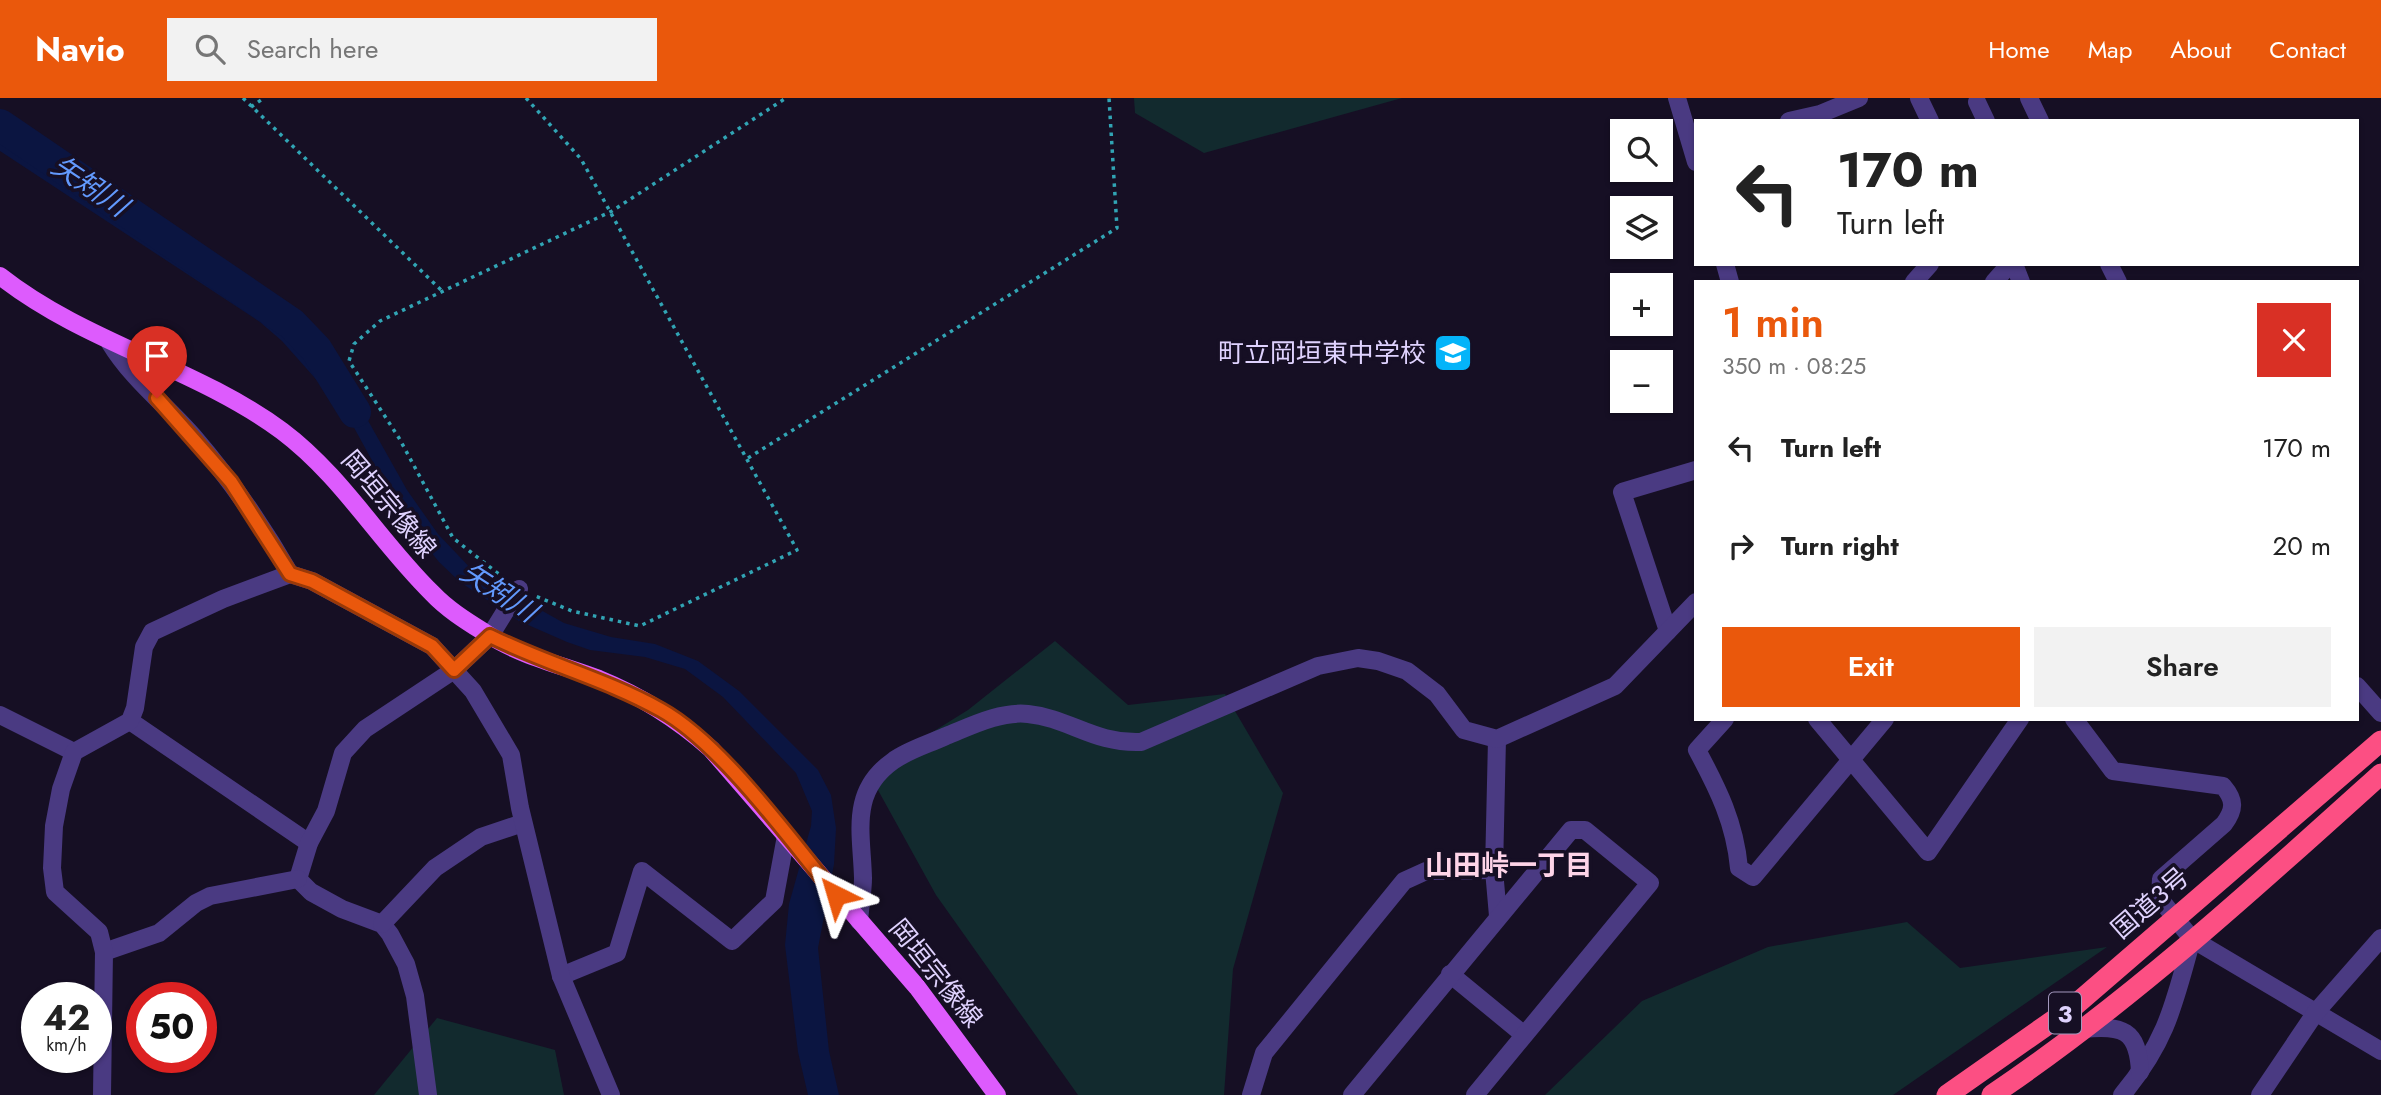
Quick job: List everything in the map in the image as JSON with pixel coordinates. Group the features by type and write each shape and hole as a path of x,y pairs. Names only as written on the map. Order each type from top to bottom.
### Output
{"highway":[{"name":"国道3号","path":"1947,1095 2074,1006 2381,741"},
{"name":"国道3号","path":"1992,1095 2083,1029 2262,881 2381,774"}],"main road":[{"name":"岡垣宗像線","path":"0,276 55,313 110,343 205,386 261,416 307,450 433,595 490,636 601,680 683,724 711,748 917,988 996,1095"}],"street":[{"path":"1677,98 1693,141"},
{"path":"1798,119 1820,114 1859,98"},
{"path":"1919,98 1929,119"},
{"path":"2029,98 2039,119"},
{"path":"1979,99 1985,119"},
{"path":"1916,280 1928,266"},
{"path":"1996,280 2010,266"},
{"path":"110,343 121,361 192,435 231,482 290,574"},
{"path":"1668,631 1622,492 1694,471"},
{"path":"102,1095 104,952 99,932 55,892 52,868 54,826 74,752 130,721 135,708 144,647 152,632 223,599 290,574 312,581 432,646 473,691 511,755 523,823 561,976 611,1095"},
{"path":"298,879 309,843 326,811 343,753 365,729 454,670 490,636 519,589"},
{"path":"859,921 863,879 859,818 864,797 872,784 893,761 998,717 1025,714 1118,743 1141,742 1318,666 1358,658 1378,660 1407,671 1437,694 1464,730 1497,739 1615,686 1694,604"},
{"path":"2359,688 2381,713"},
{"path":"0,715 74,752"},
{"path":"130,721 309,843"},
{"path":"1723,721 1697,750 1728,809 1737,841 1739,868 1753,877 1883,721"},
{"path":"1819,721 1928,852 2019,721"},
{"path":"2076,721 2113,771 2223,786 2232,796 2232,813 2224,824 2161,878 2160,899 2192,939 2381,1051"},
{"path":"1497,739 1494,870 1498,916"},
{"path":"382,923 435,868 481,837 523,823"},
{"path":"1352,1095 1570,830 1585,830 1650,883 1475,1095"},
{"path":"561,976 617,953 642,871 732,941 774,901 790,840"},
{"path":"1251,1095 1264,1053 1404,881 1426,871 1494,870"},
{"path":"104,952 159,933 196,903 210,896 298,879"},
{"path":"298,879 311,892 342,909 382,923 405,964 415,996 428,1095"},
{"path":"2260,1095 2316,1012 2381,938"},
{"path":"2122,1095 2140,1072 2169,1023 2192,939"},
{"path":"1450,974 1523,1034"},
{"path":"2083,1029 2109,1027 2124,1030 2134,1040 2139,1053 2140,1072"}],"path":[{"path":"243,98 441,290"},
{"path":"251,107 264,98"},
{"path":"526,98 581,159 612,211 797,550 640,626 572,611 519,589 453,538 399,438 349,361 354,344 380,321 612,211 786,98"},
{"path":"748,458 1117,228 1109,98"}],"green space":[{"path":"1134,98 1402,98 1204,153 1135,113"},
{"path":"1055,641 1128,705 1225,694 1283,793 1233,969 1224,1095 1078,1095 936,895 868,772 968,710"},
{"path":"1907,922 1960,968 2107,947 1893,1095 1545,1095 1642,1001 1768,947"},
{"path":"437,1018 555,1050 564,1095 374,1095"}],"water":[{"path":"0,132 229,282 298,336 366,417 407,490 438,534 476,574 564,623 611,637 655,644 698,661 739,691 818,770 831,795 836,828 834,864 818,948 829,1051 839,1095 808,1095 798,1052 785,945 789,904 811,826 812,811 796,773 723,697 685,669 645,657 590,650 567,642 519,621 460,582 439,562 403,517 346,413 282,341 260,322 0,151"}],"waterway":[{"name":"矢矧川","path":"0,125 292,324 316,349 355,412"}],"place":[{"name":"町立岡垣東中学校","path":"1453,353"}],"district":[{"name":"山田峠一丁目","path":"1509,865"}],"route":[{"path":"157,398 231,482 290,574 312,581 432,646 454,670 490,636 513,648 601,680 663,710 711,748 836,895"}]}
